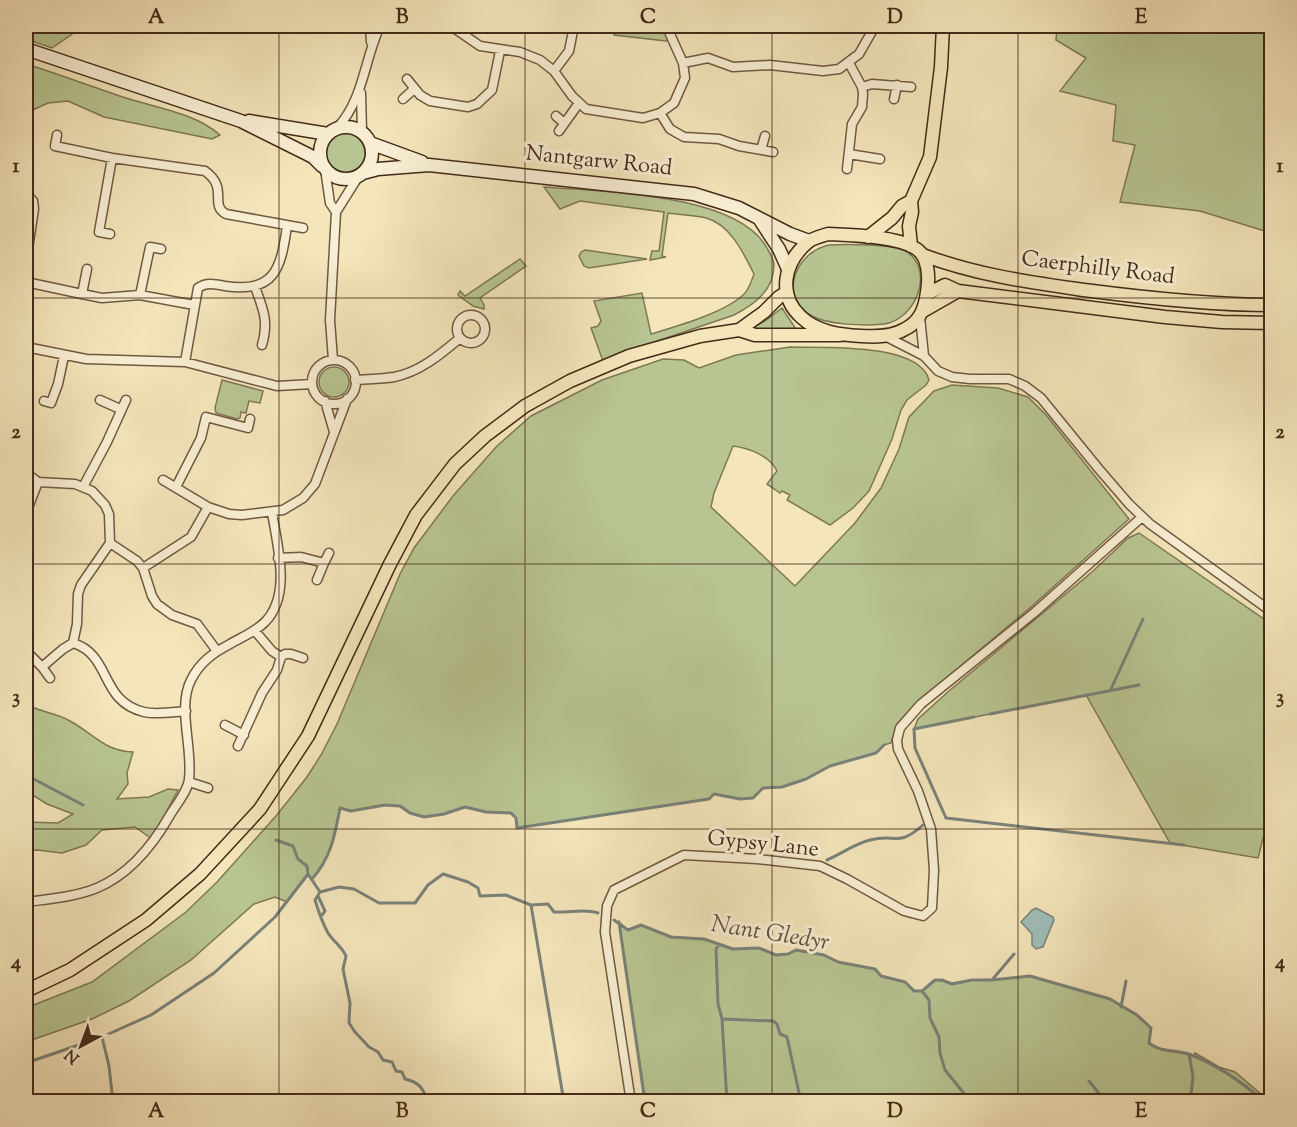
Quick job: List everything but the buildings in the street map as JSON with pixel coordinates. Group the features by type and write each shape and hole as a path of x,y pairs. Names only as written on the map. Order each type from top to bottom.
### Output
{"main road":[{"path":"911,246 909,226 912,201 930,157 941,66 943,26"},
{"path":"26,50 242,121 313,157 335,178 344,180 360,175 370,163 372,155 370,143 363,132 346,127 332,131 242,121"},
{"path":"324,167 320,148 332,131"},
{"name":"Nantgarw Road","path":"370,143 429,165"},
{"name":"Nantgarw Road","path":"360,175 378,169 429,165 694,194 729,204 809,241"},
{"path":"868,237 892,218 902,206 912,201"},
{"name":"Nantgarw Road","path":"759,219 779,249 788,269"},
{"path":"840,335 816,327 801,317 789,301 785,287 788,269 795,255 809,241 828,234 892,240 911,246 923,255 929,277 921,314"},
{"name":"Caerphilly Road","path":"923,255 955,267 1016,281 1140,298 1272,305"},
{"name":"Caerphilly Road","path":"927,294 945,285 958,291 968,290 1165,317 1222,322 1272,322"},
{"path":"26,991 70,970 146,920 200,874 261,809 308,736 390,564 416,515 455,464 485,436 525,406 570,381 619,360 700,336 739,330 755,335 885,336 908,328 921,314 958,291"},
{"path":"739,330 787,292"}],"street":[{"path":"370,26 371,45"},
{"path":"332,131 346,118 360,89 371,45 380,26"},
{"path":"451,26 480,46 500,51 520,52 540,60 554,71 586,109 643,118 660,113 674,103 685,78 683,63 670,34 670,26"},
{"path":"554,71 569,51 574,26"},
{"path":"683,63 708,58 734,67 771,65 823,71 839,69 859,54 875,26"},
{"path":"407,79 420,95 430,100 468,107 477,104 492,90 500,51"},
{"path":"848,170 852,124 862,107 862,87 849,63"},
{"path":"862,87 872,84 911,87"},
{"path":"894,99 897,85"},
{"path":"360,89 363,132"},
{"path":"404,99 414,89"},
{"path":"556,116 561,127 579,103"},
{"path":"660,113 670,129 684,136 719,139 739,146 773,152"},
{"path":"57,135 55,146 112,158 206,171 217,183 218,206 226,214 303,228"},
{"path":"761,150 765,136"},
{"path":"849,154 880,159"},
{"path":"110,234 99,232 112,158"},
{"path":"324,167 330,202 336,212"},
{"path":"333,360 330,320 336,212 360,175"},
{"path":"26,193 33,201 34,209 26,262"},
{"path":"185,363 195,293 200,286 211,284 255,287 270,277 283,256 287,226"},
{"path":"140,295 150,247 161,249"},
{"path":"82,294 87,269"},
{"path":"26,282 102,298 140,295 194,305"},
{"path":"255,287 265,315 266,333 262,345"},
{"path":"921,314 924,356"},
{"path":"885,336 924,356 938,371 952,377 1009,379 1032,391 1041,398 1098,468 1142,517 1174,543 1272,612"},
{"path":"356,380 393,378 409,373 443,352 460,338"},
{"path":"26,347 64,356 185,363 277,386 312,384"},
{"path":"44,401 51,403 64,356"},
{"path":"163,480 208,507 229,514 272,512 292,506 310,491 318,478 347,399 355,388 356,380 351,367 333,360 320,365 313,376 312,384 316,393 325,401 334,432"},
{"path":"325,401 338,403 347,399"},
{"path":"100,400 120,410"},
{"path":"83,487 126,400"},
{"path":"176,487 201,438 208,412 248,428 250,419"},
{"path":"26,473 38,482 75,484 92,491 105,505 111,523 110,543 81,585 78,594 77,624 73,643 42,667"},
{"path":"26,513 38,482"},
{"path":"142,568 191,537 208,507"},
{"path":"26,902 81,893 97,888 129,867 153,843 189,782 186,695 198,666 217,651 255,631 272,614 279,598 278,558 272,512"},
{"name":"Gypsy Lane","path":"631,1101 605,932 607,906 614,890 684,855 757,859 820,866 904,911 923,916 932,908 931,829 918,791 898,748 900,728 921,705 1035,612 1142,517"},
{"path":"110,543 132,556 142,568 157,604 172,615 197,624 217,651"},
{"path":"317,580 329,553"},
{"path":"278,558 301,557 324,563"},
{"path":"255,631 272,651 281,657"},
{"path":"73,643 87,650 95,658 114,693 128,705 145,712 186,711"},
{"path":"27,652 50,678"},
{"path":"238,746 262,693 277,670 281,657 291,654 303,658"},
{"path":"225,725 244,735"},
{"path":"189,782 208,788"}],"green space":[{"path":"26,26 81,28 52,48 26,39"},
{"path":"609,26 670,26 673,40 614,35 614,27"},
{"path":"1057,26 1271,26 1271,233 1200,211 1120,202 1135,145 1113,141 1116,105 1060,91 1086,58 1056,40"},
{"path":"26,64 187,116 220,135 212,139 104,117 68,101 48,103 26,113"},
{"path":"345,133 353,134 359,139 364,145 364,161 359,167 353,172 345,173 337,172 331,167 326,161 325,153 326,145 331,139 337,134"},
{"path":"544,187 666,199 699,206 728,216 751,230 767,248 774,263 771,282 756,301 734,315 603,361 591,328 598,326 601,321 594,301 642,293 651,334 700,318 735,302 747,291 754,274 735,241 715,221 668,213 662,256 666,257 650,260 652,251 659,251 664,212 580,201 560,209"},
{"path":"829,245 881,246 906,251 915,260 920,270 920,282 918,294 905,314 895,321 884,324 857,325 819,319 801,307 795,297 793,287 795,276 807,256"},
{"path":"585,250 647,259 589,268 584,266 579,256"},
{"path":"520,259 526,266 480,298 484,309 473,306 458,295 460,291 465,296"},
{"path":"782,308 796,329 754,329 754,327"},
{"path":"790,347 845,348 889,353 907,359 921,368 929,380 907,400 901,410 892,439 869,491 853,508 830,525 787,500 790,495 782,491 780,493 767,484 777,471 769,461 752,451 733,446 714,493 711,507 795,586 855,523 881,488 899,449 909,417 934,391 952,385 998,388 1028,397 1047,416 1129,519 1031,607 914,705 897,724 891,743 884,745 876,753 830,766 806,779 782,787 763,788 753,798 740,799 714,794 709,799 517,828 516,818 511,813 486,812 465,807 444,814 424,817 410,813 400,806 385,805 351,811 340,808 334,837 324,863 312,879 308,875 287,902 275,897 254,904 191,960 129,1001 92,1019 26,1042 26,1008 92,982 186,912 217,882 276,816 307,777 337,724 400,574 414,548 453,496 496,447 531,416 602,380 663,359 684,360 699,368 736,355"},
{"path":"334,367 345,371 349,382 345,393 334,397 323,393 319,382 323,371"},
{"path":"222,380 263,391 260,403 249,401 246,413 241,412 240,418 237,419 216,413 215,408"},
{"path":"1139,533 1271,624 1271,818 1267,823 1258,858 1170,843 1086,695 914,729 918,719 949,691 1092,572 1128,538"},
{"path":"26,704 65,718 114,749 133,752 127,773 128,784 117,799 149,797 168,789 178,790 152,839 135,827 102,830 86,845 62,853 26,851 26,822 58,823 73,814 47,804 26,791"},
{"path":"619,922 628,930 641,925 671,937 704,939 733,949 759,948 776,955 788,954 796,950 824,955 838,962 875,969 881,976 905,982 915,991 922,991 935,980 952,983 1030,976 1110,999 1137,1015 1151,1028 1149,1043 1165,1050 1194,1057 1195,1053 1219,1067 1235,1072 1269,1101 645,1101"}],"water":[{"path":"1036,908 1053,917 1054,920 1043,947 1036,949 1032,945 1032,934 1021,922"}],"waterway":[{"path":"1111,689 1143,619"},
{"path":"990,714 1139,685"},
{"path":"974,717 914,729 915,748 946,818 1184,845"},
{"path":"312,879 328,854 340,808 351,811 385,805 400,806 410,813 424,817 444,814 465,807 486,812 511,813 516,818 517,828 709,799 714,794 740,799 753,798 763,788 782,787 806,779 830,766 876,753 884,745"},
{"name":"Nant Gledyr","path":"26,775 83,805"},
{"path":"827,860 865,841 908,836 923,825"},
{"name":"Nant Gledyr","path":"276,840 293,846 298,859 307,866 308,874 320,892 339,887 354,889 379,903 415,903 428,885 443,874 468,882 478,888 480,896 506,895 531,905 548,904 554,912 598,913"},
{"path":"26,1063 102,1037 151,1015 214,973 275,917 308,874"},
{"path":"320,892 315,900 322,921 328,933 346,956 343,969 350,1003 349,1023 383,1060 392,1062 396,1071 402,1072 405,1079 420,1086 428,1102"},
{"path":"318,896 325,911 322,915"},
{"path":"531,905 564,1102"},
{"name":"Nant Gledyr","path":"614,920 628,930 641,925 671,937 704,939 733,949 759,948 776,955 788,954 796,950 824,955 838,962 875,969 881,976 905,982 914,991 922,991 935,980 952,984 972,980 1030,976 1110,999 1137,1015 1151,1028 1149,1043 1163,1050 1189,1054 1210,1063 1265,1102"},
{"path":"619,922 645,1102"},
{"path":"719,944 716,949 718,1004 722,1019 727,1102"},
{"path":"992,980 1014,954"},
{"path":"1121,1007 1126,981"},
{"path":"922,991 929,1000 930,1018 939,1037 940,1053 945,1070 971,1102"},
{"path":"722,1019 773,1021 777,1024 780,1034 787,1037 801,1102"},
{"path":"102,1037 109,1066 113,1102"},
{"path":"1189,1054 1193,1077 1192,1102"},
{"path":"1089,1081 1106,1102"}]}
